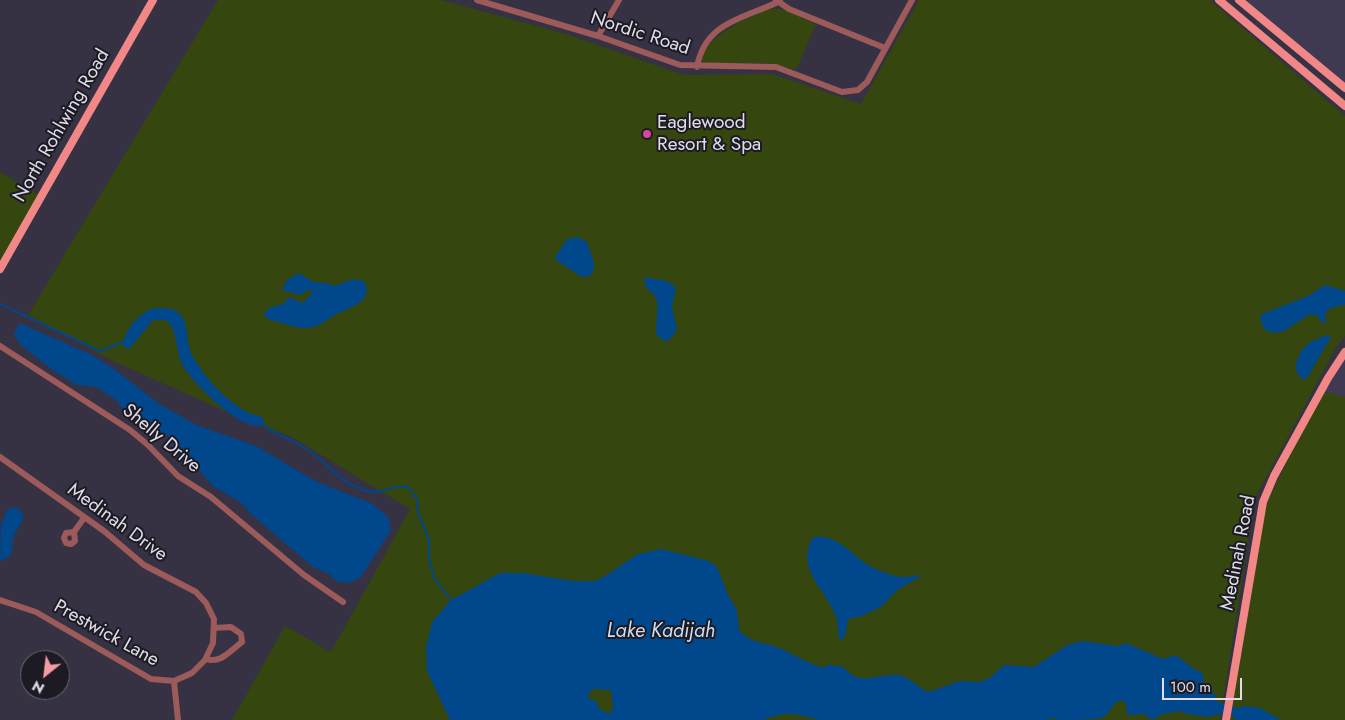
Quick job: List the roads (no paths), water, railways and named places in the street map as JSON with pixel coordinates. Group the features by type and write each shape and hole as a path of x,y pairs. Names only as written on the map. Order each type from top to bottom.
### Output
{"main road":[{"name":"North Rohlwing Road","path":"0,269 153,0"},
{"path":"1219,0 1345,106"},
{"path":"1239,0 1345,88"},
{"name":"Medinah Road","path":"1226,720 1263,502 1274,476 1328,378 1345,352"}],"street":[{"path":"598,36 619,0"},
{"path":"697,67 700,52 717,31 734,19 779,1 789,9 886,48 912,0"},
{"name":"Nordic Road","path":"480,1 598,36 680,65 697,67 776,67 842,92 861,88 867,82 886,48"},
{"name":"Shelly Drive","path":"0,346 130,430 148,445 178,476 211,497 304,575 344,602"},
{"name":"Medinah Drive","path":"1,460 104,531 144,565 196,592 206,603 212,616 214,628"},
{"path":"74,532 84,518"},
{"name":"Prestwick Lane","path":"0,600 36,612 108,652 141,675 157,680 174,680 192,673 206,659"},
{"path":"231,627 241,634 242,642 220,659 214,661 206,659 213,643 214,628 231,627"},
{"path":"174,680 178,720"}],"water":[{"path":"578,237 587,242 594,263 593,273 587,277 580,276 556,260 555,257 567,239"},
{"path":"299,273 313,282 328,283 334,286 353,279 364,281 367,288 366,294 354,306 311,328 280,323 266,318 264,314 269,308 285,303 288,297 303,303 312,293 311,290 307,290 301,295 282,290 287,280"},
{"path":"644,277 667,281 676,288 672,307 677,330 667,342 657,336 658,309 656,298 646,288"},
{"path":"1325,285 1345,291 1345,305 1328,310 1325,315 1326,323 1322,322 1316,315 1310,314 1284,331 1273,333 1264,329 1260,318 1262,314 1308,296"},
{"path":"163,308 179,313 183,319 192,355 209,379 222,394 237,406 263,418 264,425 255,426 232,415 197,384 183,366 173,330 166,320 153,320 129,349 124,347 127,332 138,317 150,309"},
{"path":"22,324 92,355 114,369 158,403 196,425 256,446 315,481 373,504 388,517 391,530 360,578 348,583 336,581 329,574 313,567 251,514 240,502 213,486 197,468 184,463 166,434 126,414 117,401 96,387 77,385 54,371 21,345 14,335 18,325"},
{"path":"1327,335 1331,337 1307,378 1301,379 1295,368 1302,350 1314,340"},
{"path":"15,507 22,512 22,522 14,535 11,553 6,559 0,561 1,524 8,509"},
{"path":"813,537 830,538 867,564 886,573 903,577 921,576 897,590 882,606 862,616 848,619 845,636 840,641 835,614 809,568 808,548"},
{"name":"Lake Kadijah","path":"661,549 709,561 717,567 728,595 737,610 739,630 744,635 782,649 823,668 829,664 840,666 856,677 867,678 899,675 928,692 960,681 980,682 991,677 1004,665 1034,667 1067,645 1083,641 1118,646 1126,643 1163,659 1175,655 1202,672 1204,683 1215,694 1216,701 1237,708 1245,706 1260,708 1281,720 1235,720 1235,717 1218,714 1208,717 1180,711 1163,714 1152,720 1144,714 1128,715 1126,711 1127,705 1122,700 1116,703 1102,718 1081,720 1058,720 1053,718 1047,720 819,720 805,716 784,714 764,720 450,720 427,671 426,648 432,622 451,600 500,573 523,573 573,581 595,581 638,554","holes":["592,689 611,690 613,707 610,714 599,709 597,702 587,697"]}],"waterway":[{"path":"0,304 100,351 123,342"},
{"path":"264,425 273,432 304,447 341,478 357,488 372,492 398,487 409,488 417,499 418,513 429,539 429,557 434,578 451,600"}],"place":[{"name":"Eaglewood Resort & Spa","path":"647,134"}]}
